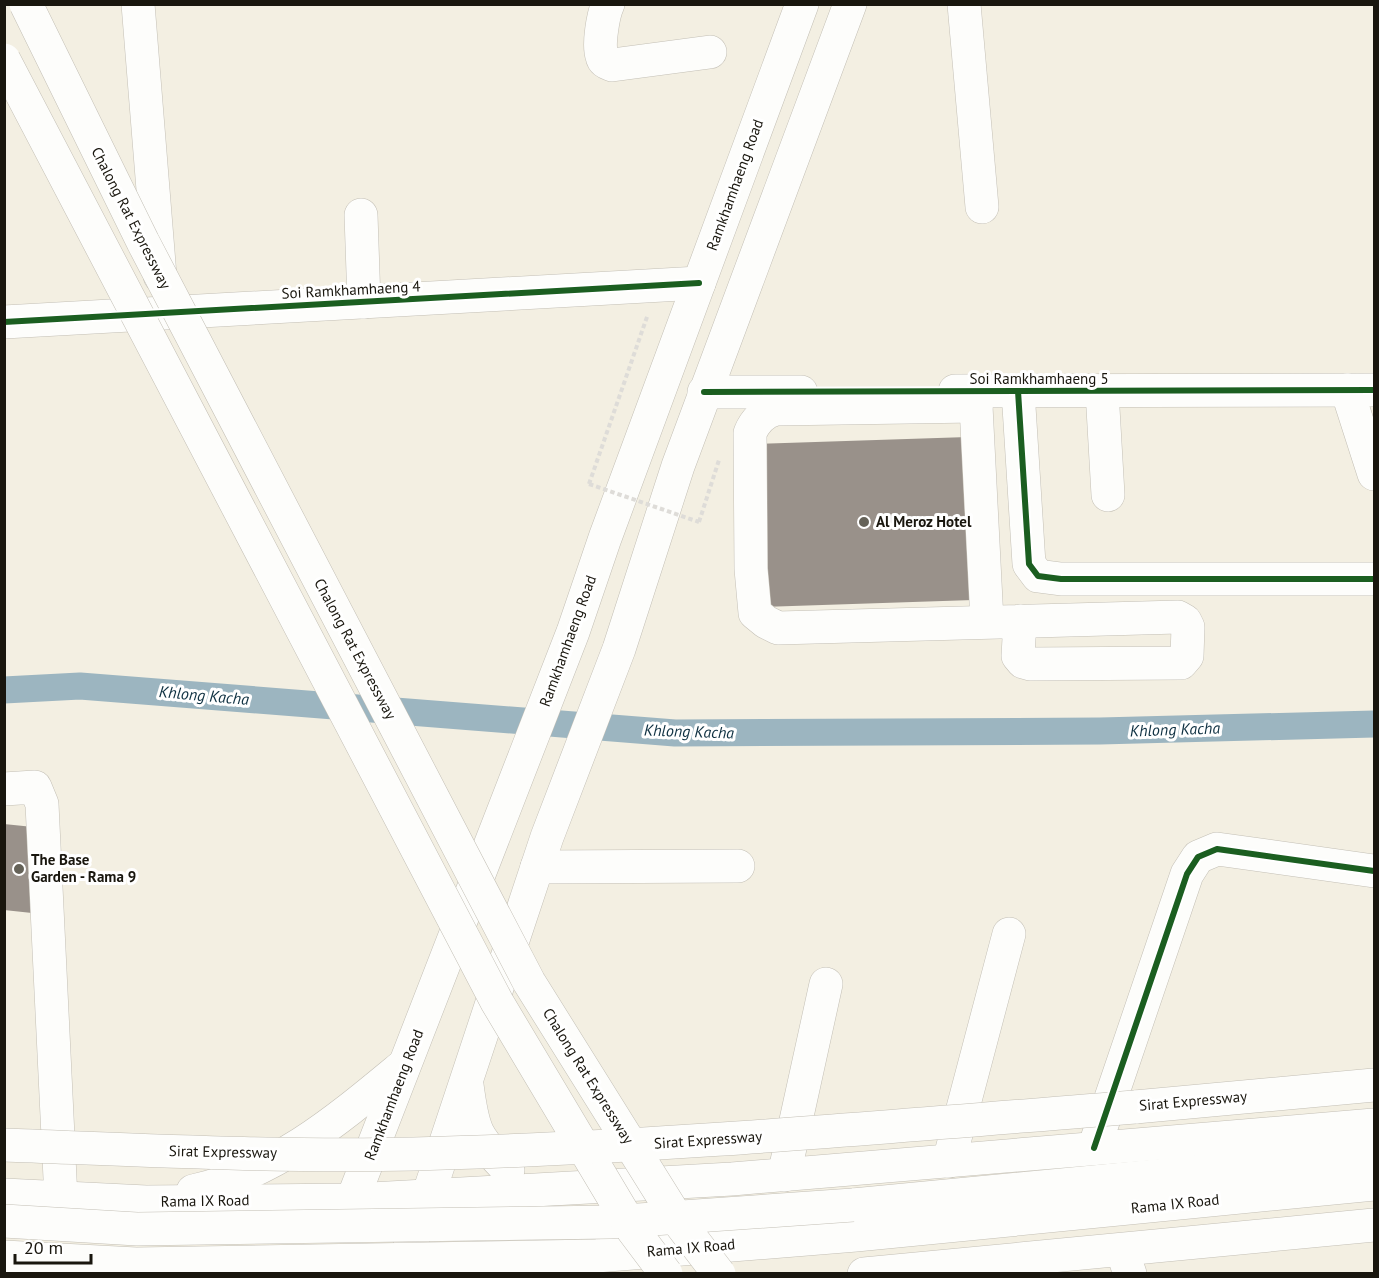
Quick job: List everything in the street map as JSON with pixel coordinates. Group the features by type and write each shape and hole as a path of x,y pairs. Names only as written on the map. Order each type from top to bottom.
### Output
{"main road":[{"name":"Chalong Rat Expressway","path":"26,4 148,253 529,981 679,1222 719,1274"},
{"path":"138,4 163,313"},
{"path":"608,4 603,14 601,55 605,63 612,65 710,52"},
{"name":"Ramkhamhaeng Road","path":"323,1274 503,817 573,632 605,538 802,4"},
{"path":"399,1274 428,1196 542,852 619,649 678,465 740,293 850,4"},
{"path":"964,4 982,207"},
{"path":"4,60 123,283 497,1002 633,1230 666,1274"},
{"path":"361,215 364,302"},
{"name":"Soi Ramkhamhaeng 4","path":"4,322 699,283 740,293"},
{"path":"1361,390 1374,474"},
{"name":"Soi Ramkhamhaeng 5","path":"704,392 976,399 1017,391 1361,390"},
{"path":"1017,391 1029,564 1038,576 1061,579 1374,579"},
{"path":"1102,391 1108,495"},
{"path":"987,621 976,399 776,409 764,414 753,426 750,433 751,569 755,613 766,622 778,628 1020,621"},
{"path":"4,789 35,787 42,804 61,1199"},
{"path":"1094,1148 1187,874 1198,857 1217,849 1374,871"},
{"path":"542,852 738,866"},
{"path":"949,1161 1009,934"},
{"path":"784,1175 826,984"},
{"path":"146,1202 217,1186 285,1155 333,1123 406,1064"},
{"path":"467,1080 472,1121 479,1137 528,1190"},
{"name":"Sirat Expressway","path":"4,1145 250,1154 411,1154 556,1149 882,1128 1374,1085"},
{"name":"Rama IX Road","path":"4,1195 146,1202 353,1200 784,1175 1374,1125"},
{"name":"Rama IX Road","path":"4,1221 137,1228 610,1222 853,1205 1374,1155"},
{"name":"Rama IX Road","path":"4,1257 136,1264 596,1256 868,1234 1374,1184"},
{"path":"864,1274 1126,1262 1374,1225"},
{"path":"511,1274 596,1256"}],"path":[{"path":"658,285 589,484 699,522 707,494"}],"building":[{"name":"Al Meroz Hotel","path":"968,437 973,600 759,607 755,444"},
{"name":"The Base Garden - Rama 9","path":"4,824 33,827 32,913 4,910"}],"waterway":[{"name":"Khlong Kacha","path":"4,690 80,686 675,733 1100,731 1374,724"}],"cycle path":[{"path":"4,322 699,283"},
{"path":"704,392 1374,390"},
{"path":"1018,391 1029,564 1038,576 1061,579 1374,579"},
{"path":"1094,1148 1187,874 1198,857 1217,849 1374,871"}],"place":[{"name":"Al Meroz Hotel","path":"864,522"},
{"name":"The Base Garden - Rama 9","path":"19,869"}]}
